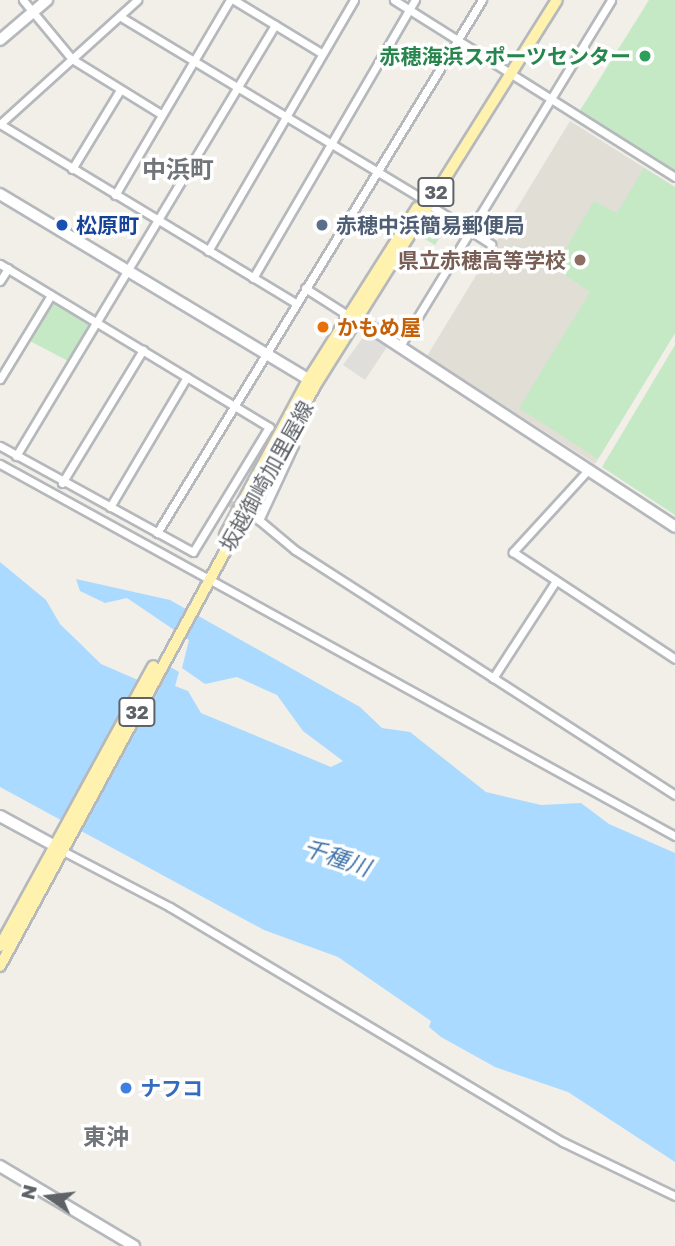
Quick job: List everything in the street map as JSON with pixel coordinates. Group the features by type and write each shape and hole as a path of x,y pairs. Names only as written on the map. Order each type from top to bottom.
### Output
{"main road":[{"name":"坂越御崎加里屋線","path":"509,71 549,0"},
{"name":"坂越御崎加里屋線","path":"0,946 60,845 206,577 278,433 557,0"},
{"name":"坂越御崎加里屋線","path":"0,966 60,845"}],"street":[{"path":"23,0 72,59 161,114"},
{"path":"0,40 47,0"},
{"path":"137,0 0,124 296,303"},
{"path":"115,195 192,60 232,0 321,53"},
{"path":"208,251 284,115 354,0"},
{"path":"394,0 675,177"},
{"path":"253,278 415,0"},
{"path":"158,533 376,170 482,0"},
{"path":"400,346 611,0"},
{"path":"121,17 376,170 491,244"},
{"path":"16,456 275,26"},
{"path":"72,169 120,90"},
{"path":"0,194 312,382"},
{"path":"0,264 234,405 294,445 260,520 295,550 675,795"},
{"path":"0,281 8,268"},
{"path":"305,288 354,316 675,527"},
{"path":"0,379 51,295"},
{"path":"62,483 143,350"},
{"path":"110,507 187,377"},
{"path":"0,446 62,483 193,552 278,433"},
{"path":"0,464 675,836"},
{"path":"589,469 513,552 675,659"},
{"path":"494,678 555,582"},
{"path":"0,816 60,845 170,907 563,1142 675,1196"},
{"path":"0,1166 114,1241 134,1246"}],"shaded area":[{"name":"県立赤穂高等学校","path":"570,121 675,187 675,333 595,464 427,356"},
{"path":"366,333 387,347 365,380 343,365"}],"green space":[{"name":"赤穂海浜スポーツセンター","path":"649,0 675,0 675,174 579,112"},
{"path":"644,168 675,187 675,333 598,459 519,408 590,292 565,275 561,257 594,201 617,213"},
{"path":"433,211 450,221 435,245 418,235"},
{"path":"50,301 89,323 70,362 30,341"},
{"path":"675,345 675,515 602,467"}],"water":[{"name":"千種川","path":"0,562 46,600 60,624 101,664 138,680 165,664 179,672 175,686 188,691 201,713 331,767 343,761 303,731 277,695 237,677 205,684 182,668 189,640 127,598 105,603 80,591 76,579 170,600 360,707 382,728 410,732 486,792 541,805 581,803 609,824 675,853 675,1162 568,1092 495,1067 441,1037 429,1027 431,1021 338,957 264,930 0,787"}],"tunnel":[{"path":"230,503 259,520"}],"place":[{"name":"赤穂海浜スポーツセンター","path":"645,56"},
{"name":"松原町","path":"62,225"},
{"name":"赤穂中浜簡易郵便局","path":"322,225"},
{"name":"県立赤穂高等学校","path":"580,260"},
{"name":"かもめ屋","path":"323,327"},
{"name":"ナフコ","path":"126,1088"}],"district":[{"name":"中浜町","path":"178,169"},
{"name":"東沖","path":"106,1136"}]}
